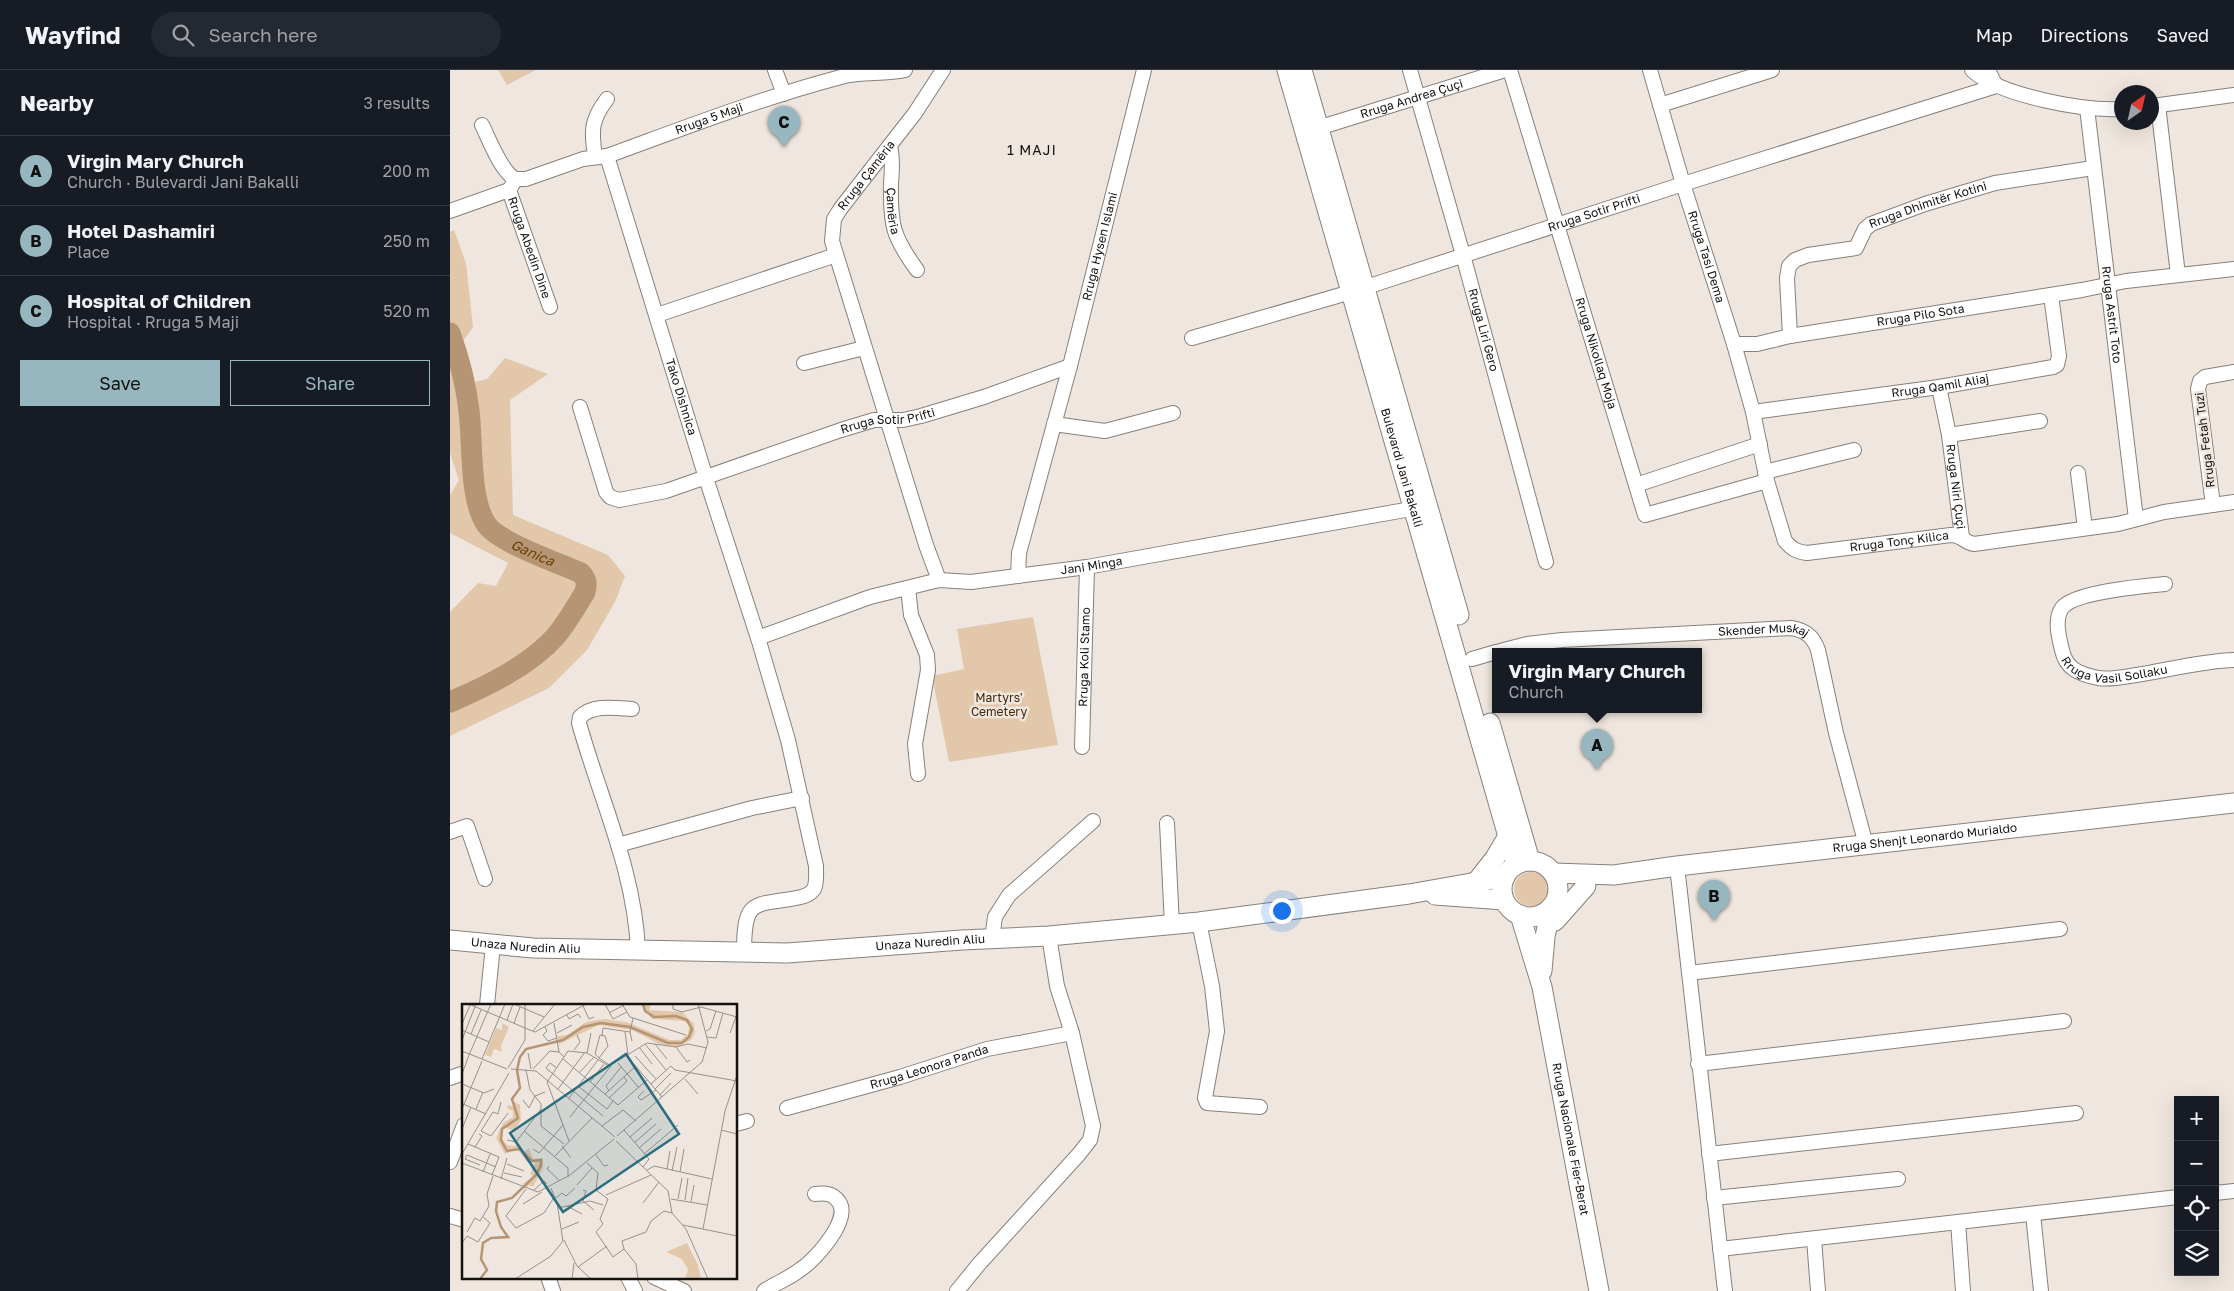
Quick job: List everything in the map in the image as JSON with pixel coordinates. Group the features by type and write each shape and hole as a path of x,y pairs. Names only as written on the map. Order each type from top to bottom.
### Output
{"main road":[{"name":"Bulevardi Jani Bakalli","path":"1287,70 1358,289 1422,507 1517,867"},
{"name":"Bulevardi Jani Bakalli","path":"1302,70 1358,289"},
{"name":"Bulevardi Jani Bakalli","path":"1422,507 1472,659 1517,867"},
{"name":"Rruga Shenjt Leonardo Murialdo","path":"1553,873 1614,875 1676,866 2234,803"},
{"path":"1477,881 1495,858 1508,836"},
{"path":"1541,863 1553,873 1558,886 1554,903 1537,916 1520,915 1512,910 1504,900 1502,891 1517,867 1541,863"},
{"name":"Unaza Nuredin Aliu","path":"450,940 493,945 638,951 787,953 1049,936 1199,922 1409,894 1477,881 1517,867"},
{"name":"Rruga Shenjt Leonardo Murialdo","path":"1554,903 1586,886 1614,875"},
{"path":"1545,937 1558,916 1586,886"},
{"name":"Unaza Nuredin Aliu","path":"1409,894 1504,900"},
{"name":"Rruga Nacionale Fier-Berat","path":"1542,987 1545,937 1554,903"},
{"name":"Rruga Nacionale Fier-Berat","path":"1520,915 1542,987 1599,1291"}],"street":[{"path":"775,70 784,94"},
{"name":"Rruga 5 Maji","path":"450,211 526,179 601,156 784,94 844,76 905,70"},
{"name":"Rruga Çamëria","path":"939,580 926,545 832,241 834,220 856,187 915,113 943,70"},
{"name":"Rruga Hysen Islami","path":"1018,576 1019,553 1070,366 1144,70"},
{"name":"Rruga Liri Gero","path":"1410,70 1463,255 1546,562"},
{"name":"Rruga Andrea Çuçi","path":"1318,128 1505,70"},
{"name":"Rruga Nikollaq Moja","path":"1510,70 1645,515 1766,477"},
{"name":"Rruga Tasi Dema","path":"1650,70 1683,184 1734,344 1753,412 1766,477"},
{"path":"1660,105 1772,70"},
{"path":"1972,70 1996,86 2087,108 2114,109"},
{"path":"1988,70 1996,86"},
{"name":"Rruga Sotir Prifti","path":"1192,338 1358,289 1557,224 1996,86"},
{"name":"Tako Dishnica","path":"607,99 599,110 592,132 656,315 758,638 788,740 816,866 813,891 805,896 759,903 753,908 746,923 744,953"},
{"path":"2159,105 2234,100"},
{"name":"Rruga Astrit Toto","path":"2087,108 2136,519"},
{"path":"482,125 505,170 512,178 513,184"},
{"path":"2158,130 2178,275"},
{"name":"Çamëria","path":"890,145 892,155 890,210 893,228 899,244 918,270"},
{"name":"Rruga Dhimitër Kotini","path":"1790,336 1788,278 1789,266 1795,260 1808,255 1856,248 1864,229 1871,224 1925,204 2011,180 2093,168"},
{"name":"Rruga Abedin Dine","path":"513,184 550,307"},
{"path":"656,315 836,255"},
{"name":"Rruga Pilo Sota","path":"1734,344 1757,344 1790,336 2051,295 2107,284 2234,268"},
{"name":"Rruga Qamil Aliaj","path":"1753,412 1939,387 2046,369 2057,365 2059,356 2051,295"},
{"path":"804,363 864,348"},
{"name":"Rruga Sotir Prifti","path":"580,407 605,489 610,497 619,500 638,498 706,478 807,440 874,420 912,418 946,409 1070,366"},
{"name":"Rruga Fetah Tuzi","path":"2213,505 2198,388 2200,381 2206,378 2234,372"},
{"name":"Rruga Niri Çuçi","path":"1939,387 1949,435 1962,537"},
{"path":"1054,424 1105,431 1173,413"},
{"name":"Rruga Niri Çuçi","path":"1949,435 2040,421"},
{"path":"1636,485 1760,444"},
{"path":"1766,477 1854,450"},
{"path":"2078,473 2085,528"},
{"name":"Rruga Tonç Kilica","path":"1766,477 1786,541 1798,552 1807,553 1951,535 1962,537 1969,543 1974,544 2085,528 2164,512 2234,502"},
{"name":"Jani Minga","path":"758,638 870,597 939,580 971,582 1087,567 1422,507"},
{"name":"Rruga Koli Stamo","path":"1082,746 1087,567"},
{"name":"Rruga Vasil Sollaku","path":"2165,584 2105,592 2063,607 2058,628 2064,660 2068,666 2086,675 2112,679 2198,663 2234,660"},
{"path":"908,588 911,615 927,656 928,670 915,744 918,774"},
{"name":"Skender Muskaj","path":"1512,648 1527,644 1598,637 1791,628 1807,633 1818,650 1836,733 1866,845"},
{"path":"1472,659 1492,653"},
{"path":"632,709 607,708 591,710 580,717 579,723 618,845 634,905 638,951"},
{"path":"618,845 752,808 802,798"},
{"path":"992,939 995,917 1009,895 1093,821"},
{"path":"1167,823 1172,925"},
{"path":"450,832 467,826 485,879"},
{"path":"1676,866 1725,1291"},
{"path":"1199,922 1213,994 1216,1031 1205,1098 1208,1103 1260,1108"},
{"path":"1689,973 2060,929"},
{"path":"957,1291 979,1264 1079,1154 1093,1133 1072,1034 1056,986 1049,936"},
{"path":"487,1004 493,945"},
{"path":"1698,1064 2064,1021"},
{"name":"Rruga Leonora Panda","path":"787,1108 908,1075 987,1049 1072,1034"},
{"path":"450,1078 462,1074"},
{"path":"1709,1154 2076,1113"},
{"path":"450,1162 462,1130"},
{"path":"1714,1198 1898,1179"},
{"path":"2219,1193 2234,1191"},
{"path":"764,1291 803,1268 833,1234 840,1222 841,1204 836,1197 830,1194 815,1194"},
{"path":"1720,1249 2174,1197"},
{"path":"2033,1214 2041,1291"},
{"path":"1958,1222 1963,1291"},
{"path":"1814,1239 1818,1291"},
{"path":"548,1278 553,1291"},
{"path":"628,1278 635,1291"},
{"path":"656,1278 684,1291"}],"green space":[{"path":"498,70 536,70 507,85"},
{"path":"454,230 466,263 473,327 455,353 462,385 487,379 505,358 548,374 510,400 513,515 608,555 625,576 615,602 587,650 549,688 450,736 450,612 478,583 496,586 508,563 450,533 450,495 459,480 450,453 450,232"},
{"name":"Martyrs' Cemetery","path":"1033,617 1058,745 949,762 932,676 964,669 957,629"},
{"path":"1531,872 1538,873 1543,877 1547,882 1547,896 1543,901 1538,905 1531,906 1524,905 1519,901 1515,896 1514,889 1515,882 1519,877 1524,873"}],"waterway":[{"name":"Ganica","path":"450,333 466,391 474,485 477,500 486,524 493,531 516,545 581,573 586,584 585,592 567,621 544,648 506,675 450,702"}],"place":[{"name":"Hospital of Children","path":"784,147"},
{"name":"Virgin Mary Church","path":"1597,770"},
{"name":"Hotel Dashamiri","path":"1714,921"}],"district":[{"name":"1 MAJI","path":"1032,150"}]}
